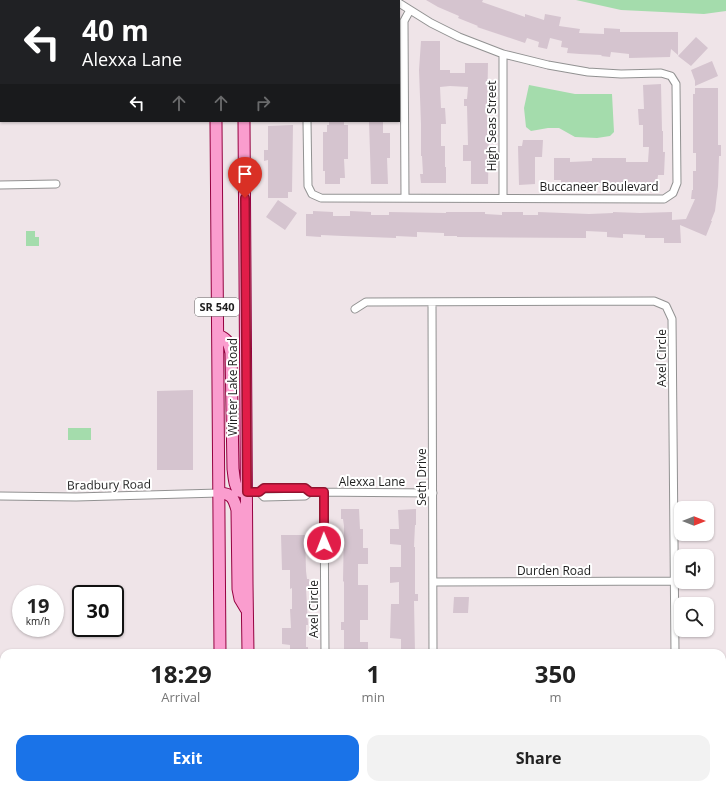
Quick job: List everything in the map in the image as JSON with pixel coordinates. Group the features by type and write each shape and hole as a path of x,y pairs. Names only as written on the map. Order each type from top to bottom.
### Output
{"main road":[{"name":"Winter Lake Road","path":"216,122 220,649"},
{"name":"Winter Lake Road","path":"244,122 248,649"},
{"path":"218,335 225,338 229,344 231,353 233,469 235,483 238,490 247,492"},
{"path":"219,493 230,495 233,498 237,510 238,590 240,599 248,613"}],"street":[{"name":"Buccaneer Boulevard","path":"307,122 308,186 312,194 321,198 664,199 673,193 677,183 676,84 671,76 661,73 621,74 588,72 548,65 503,54 459,37 430,22 400,4"},
{"path":"405,198 404,21 410,10"},
{"name":"High Seas Street","path":"503,54 503,198"},
{"path":"0,186 56,184"},
{"name":"Axel Circle","path":"355,309 366,302 654,301 666,306 672,319 674,581"},
{"name":"Seth Drive","path":"432,302 433,649"},
{"name":"Alexxa Lane","path":"247,492 259,492 264,497 305,496 310,492 433,493"},
{"name":"Axel Circle","path":"324,492 325,649"},
{"name":"Bradbury Road","path":"0,496 76,497 219,493"},
{"name":"Durden Road","path":"433,582 674,581"},
{"name":"Axel Circle","path":"674,589 675,649"}],"shaded area":[{"path":"576,0 726,0 726,11 704,14 621,10"},
{"path":"529,85 575,94 612,94 614,132 610,136 597,138 575,137 559,128 531,131 526,127 524,108"},
{"path":"26,231 35,231 35,237 39,237 39,246 26,246"},
{"path":"68,428 91,428 91,440 68,440"}],"building":[{"path":"426,0 483,0 482,2 525,17 525,14 544,20 545,14 561,17 559,26 580,29 579,33 604,34 604,28 620,29 620,32 678,32 678,55 671,49 670,57 629,58 629,54 611,52 610,57 601,56 602,55 567,53 568,48 561,47 562,41 550,38 547,49 538,47 539,42 527,38 525,43 477,27 478,26 458,18 459,16"},
{"path":"696,37 708,48 691,66 678,56"},
{"path":"421,41 440,41 440,70 450,70 450,73 465,73 465,63 488,63 488,184 471,184 471,161 463,161 463,145 468,145 467,106 464,106 464,99 467,99 468,87 450,86 440,87 441,108 445,108 446,124 441,124 441,146 445,146 446,183 421,183 420,174 423,174 421,156 419,70"},
{"path":"712,61 718,76 695,86 695,81 691,70"},
{"path":"661,84 663,152 665,152 664,175 658,175 657,183 561,183 561,180 554,180 554,158 570,158 570,162 592,161 592,158 626,158 626,162 648,162 649,147 643,147 643,125 639,125 638,109 644,109 643,85"},
{"path":"695,88 718,88 718,145 721,145 721,156 719,156 715,211 706,236 680,225 681,243 664,243 664,238 645,238 645,235 623,234 623,238 607,237 607,232 586,231 586,238 457,237 444,236 444,233 417,232 417,237 396,236 396,238 321,235 321,237 306,236 306,214 313,214 313,211 333,212 333,216 350,216 350,211 371,212 371,215 389,215 389,212 485,212 485,214 502,215 502,212 523,212 523,215 538,215 538,212 589,214 613,212 672,212 672,220 686,219 695,199 691,199 693,190 693,171 696,171 696,153 693,153 693,94 695,94"},
{"path":"329,122 344,122 344,125 348,125 348,159 344,159 345,178 340,178 340,184 325,184 325,171 323,171 323,132 327,132 327,125 329,125"},
{"path":"369,122 383,122 383,133 390,133 390,158 387,158 388,184 371,184"},
{"path":"293,125 292,192 288,192 288,198 268,198 268,160 264,161 264,150 268,150 268,126"},
{"path":"523,140 543,140 542,157 535,157 535,184 519,185 518,146 522,146"},
{"path":"278,200 297,213 285,230 266,217"},
{"path":"193,390 193,470 157,470 157,391"},
{"path":"341,509 359,509 360,529 363,529 363,548 368,548 368,564 358,564 358,585 368,585 368,620 360,620 360,642 368,642 368,649 344,649 344,630 341,630 341,622 344,622 344,526 343,519 341,519"},
{"path":"416,509 414,547 415,594 418,594 418,601 414,601 415,649 401,649 401,639 390,638 391,604 399,604 399,582 390,583 390,567 401,567 401,545 390,544 390,529 399,529 398,510"},
{"path":"281,535 305,535 306,571 310,588 306,588 308,625 306,625 306,647 308,647 308,649 290,649 290,645 282,644 282,628 291,628 290,609 292,609 292,588 290,589 290,570 282,570"},
{"path":"454,597 469,597 468,613 453,613"}],"route":[{"path":"245,198 247,492 259,492 264,488 305,488 310,492 324,492 324,543"}]}
